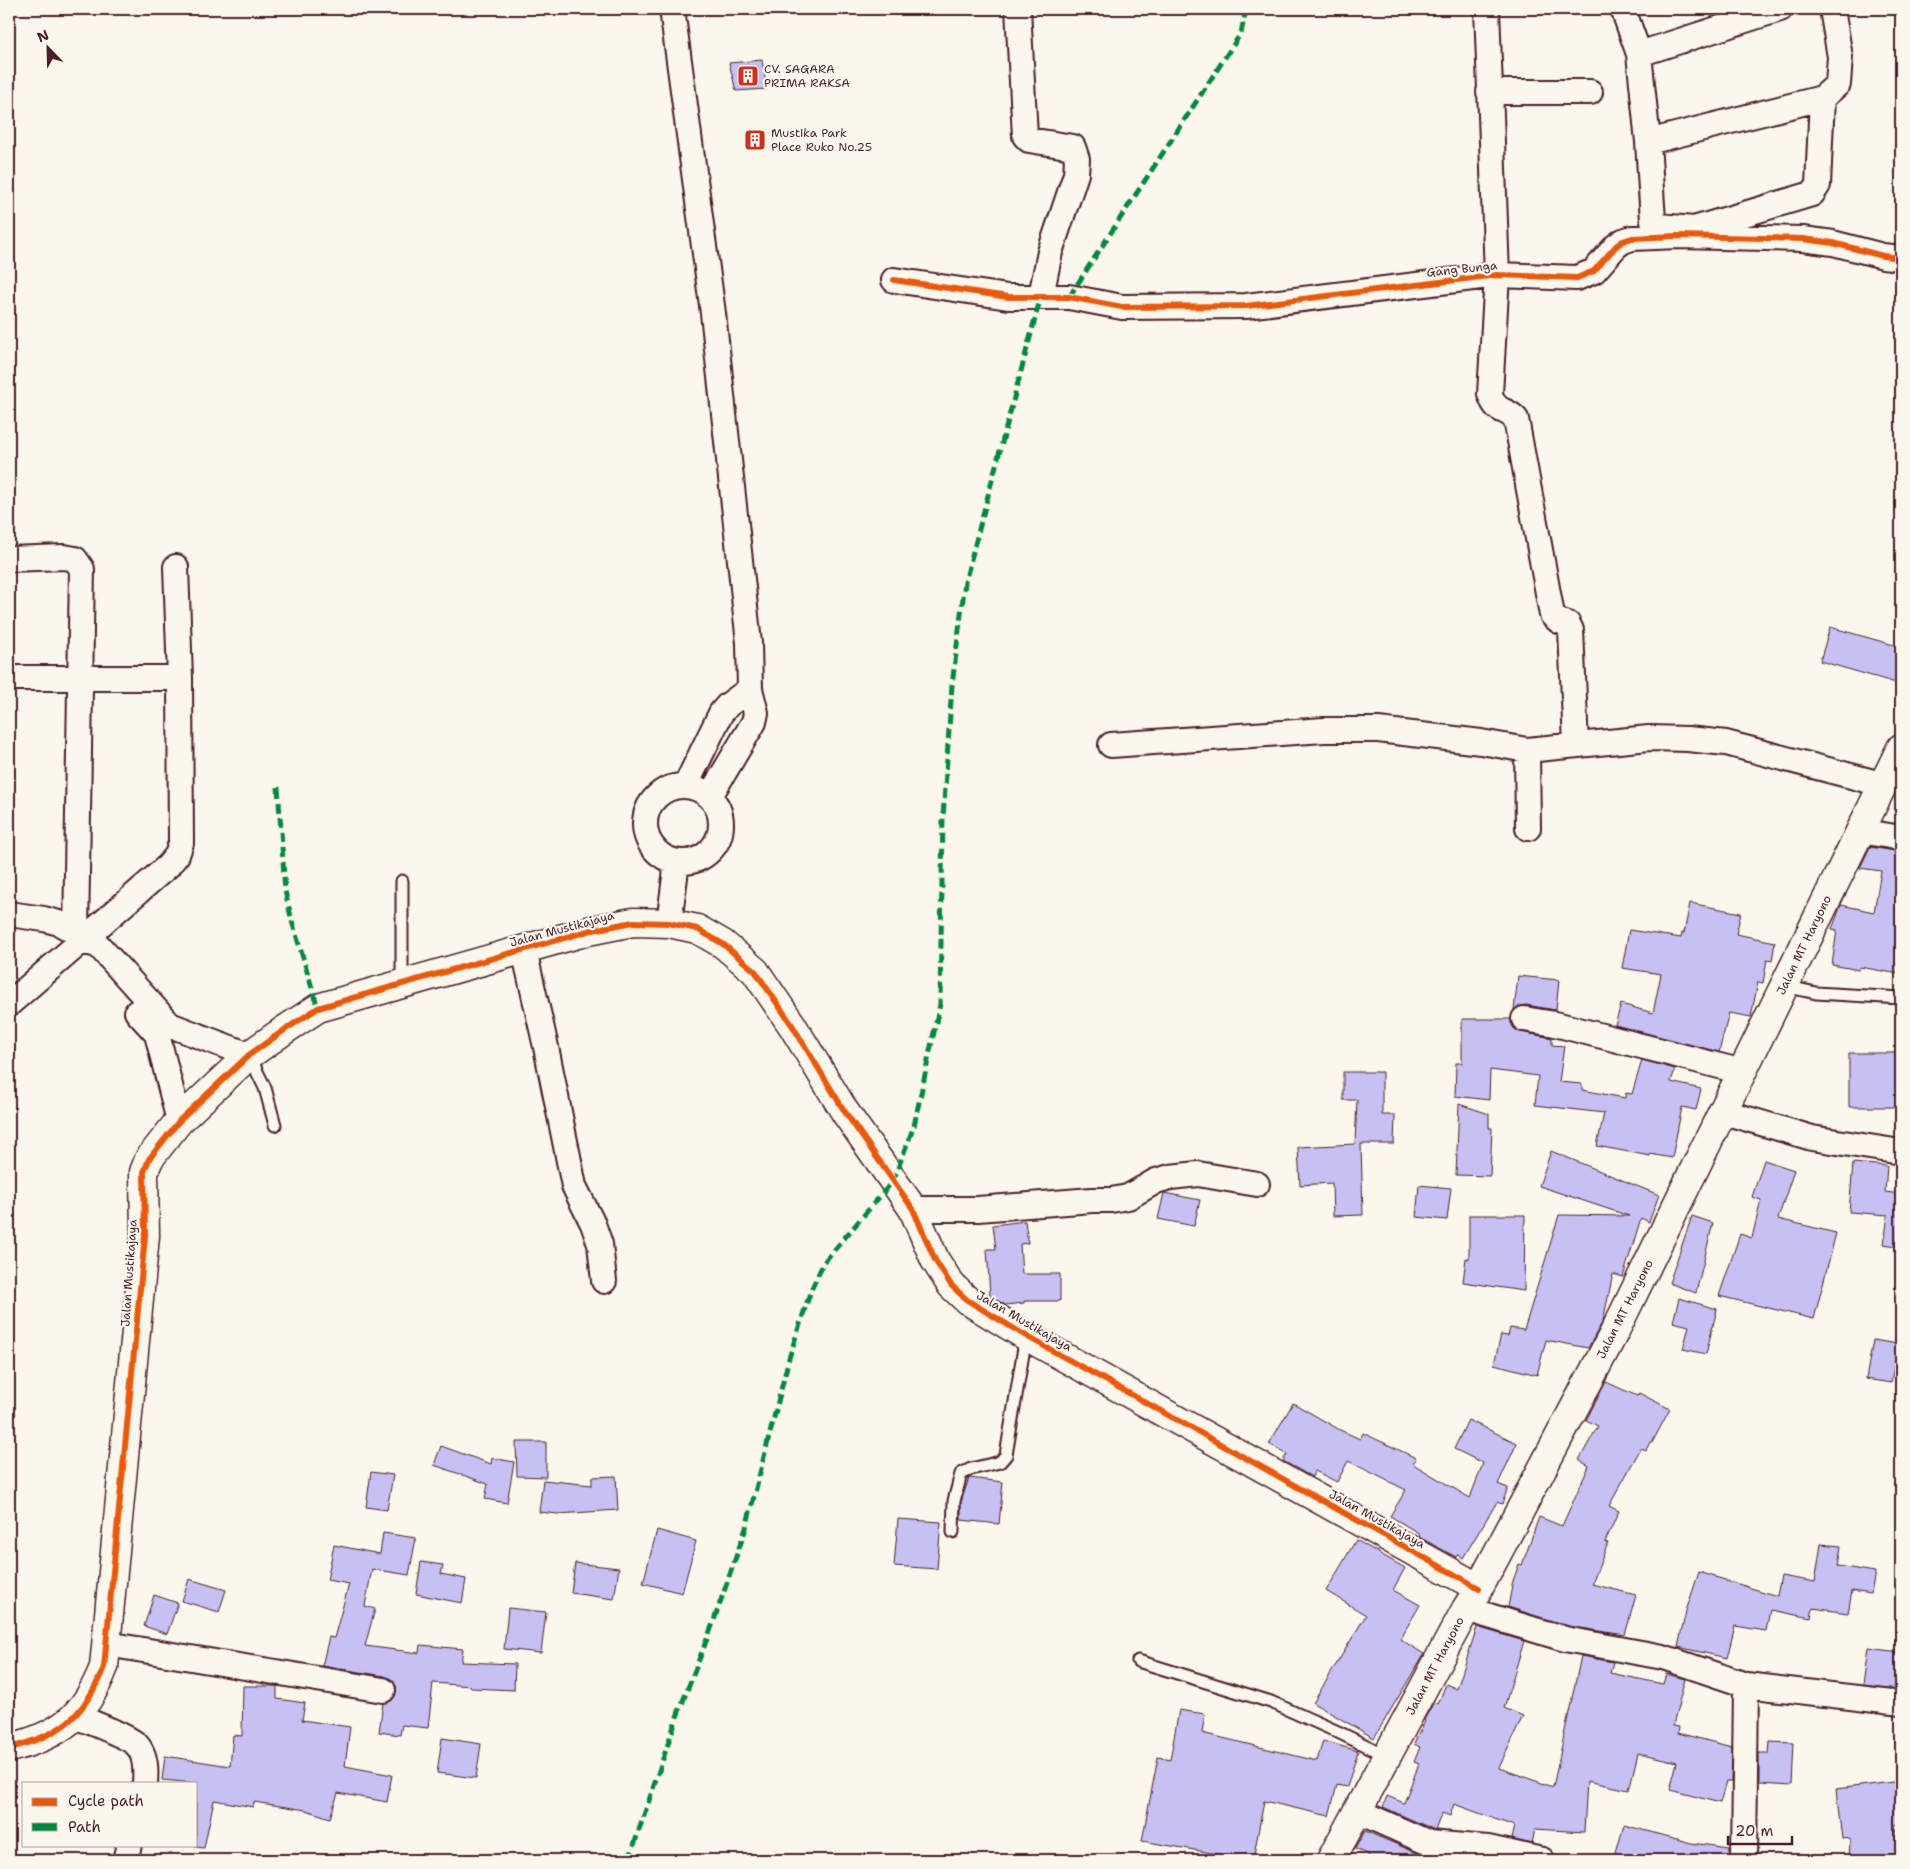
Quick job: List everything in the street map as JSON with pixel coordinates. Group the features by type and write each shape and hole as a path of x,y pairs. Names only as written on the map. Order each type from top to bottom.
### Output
{"street":[{"path":"672,9 714,323 748,643 750,689 756,713 754,722 710,796"},
{"path":"1018,9 1025,136 1030,140 1073,147 1078,159 1076,174 1050,252 1041,296"},
{"path":"1487,9 1497,275 1490,394 1493,404 1516,419 1552,614 1559,621 1568,624 1571,630 1576,745"},
{"path":"1623,9 1639,54 1648,142 1653,221 1659,226 1694,229 1812,194 1818,185 1822,98"},
{"path":"1639,54 1780,9"},
{"path":"1648,142 1822,98 1838,84 1840,57 1832,9"},
{"path":"1489,92 1590,92"},
{"name":"Gang Bunga","path":"894,280 1008,297 1069,297 1122,307 1246,306 1497,275 1578,278 1594,271 1616,246 1632,238 1678,236 1804,239 1832,243 1882,256 1901,258"},
{"path":"9,558 64,556 75,559 82,569 80,679 82,939 87,956 157,1034 178,1121"},
{"path":"9,1004 168,866 177,855 182,843 180,678 176,567"},
{"path":"9,678 180,678"},
{"path":"686,785 721,713 728,705 750,689"},
{"path":"1111,745 1324,730 1378,730 1481,742 1527,750 1649,738 1688,739 1726,743 1884,784"},
{"name":"Jalan MT Haryono","path":"1332,1860 1614,1333 1901,748"},
{"path":"1527,750 1528,828"},
{"path":"686,785 699,789 710,796 718,806 722,817 722,830 718,841 711,851 701,858 689,862 677,862 667,859 652,847 648,839 645,820 652,802 659,794 667,789 686,785"},
{"path":"1860,831 1901,838"},
{"path":"669,923 677,862"},
{"path":"9,914 60,923 82,939 98,945 170,1025 249,1056"},
{"name":"Jalan Mustikajaya","path":"9,1748 32,1743 57,1731 75,1716 95,1691 104,1667 145,1236 144,1172 149,1159 178,1121 249,1056 318,1008 588,932 633,922 669,923 697,929 723,944 755,971 792,1026 845,1112 912,1209 935,1260 951,1285 967,1300 1472,1599"},
{"path":"524,950 574,1186 593,1224 600,1244 604,1281"},
{"path":"1524,1019 1555,1024 1743,1072"},
{"path":"1724,1112 1812,1138 1901,1152"},
{"path":"912,1209 978,1209 1111,1200 1128,1197 1156,1181 1170,1177 1198,1174 1257,1184"},
{"path":"1472,1599 1565,1639 1663,1657 1746,1685 1901,1703"},
{"path":"107,1644 383,1690"},
{"path":"1744,1860 1746,1685"},
{"path":"75,1716 118,1734 137,1745 146,1764 145,1782"},
{"path":"1358,1811 1430,1844 1488,1848 1542,1860"},
{"path":"126,1860 129,1846"}],"lane":[{"path":"402,880 402,984"},
{"path":"1783,986 1816,993 1901,998"},
{"path":"249,1056 265,1088 275,1124"},
{"path":"953,1532 954,1501 961,1474 970,1469 1000,1462 1006,1455 1026,1336"},
{"path":"1138,1661 1271,1702 1387,1756"}],"building":[{"name":"CV. SAGARA PRIMA RAKSA","path":"762,60 767,89 736,91 729,63"},
{"path":"1830,627 1901,647 1901,665 1896,683 1820,661"},
{"path":"1870,847 1901,852 1901,964 1899,974 1860,967 1859,970 1832,965 1837,930 1832,929 1841,905 1874,912 1881,871 1860,868"},
{"path":"1690,903 1741,913 1736,934 1775,942 1772,961 1767,960 1763,983 1758,982 1751,1017 1729,1013 1719,1052 1615,1025 1621,1004 1653,1013 1661,974 1622,968 1629,930 1681,938 1682,933 1684,933"},
{"path":"1518,976 1559,980 1556,1010 1526,1005 1514,1010"},
{"path":"1462,1019 1511,1019 1515,1029 1521,1032 1552,1038 1552,1045 1564,1046 1559,1082 1582,1084 1582,1090 1625,1098 1626,1093 1632,1094 1642,1060 1675,1069 1671,1082 1701,1089 1696,1110 1682,1107 1672,1158 1650,1154 1650,1156 1597,1146 1604,1113 1535,1105 1538,1076 1490,1070 1489,1100 1455,1096 1456,1063 1462,1063"},
{"path":"1849,1053 1901,1053 1901,1107 1849,1107"},
{"path":"1343,1072 1382,1072 1382,1115 1395,1115 1394,1144 1361,1144 1363,1215 1333,1216 1332,1183 1300,1185 1298,1147 1355,1144 1357,1100 1343,1100"},
{"path":"1459,1104 1489,1114 1489,1128 1492,1128 1490,1176 1456,1175"},
{"path":"1551,1151 1659,1195 1649,1222 1641,1218 1623,1277 1613,1274 1603,1321 1588,1348 1546,1340 1537,1375 1494,1364 1501,1335 1508,1336 1510,1328 1524,1330 1559,1215 1629,1216 1539,1186"},
{"path":"1764,1160 1794,1170 1778,1219 1836,1233 1814,1319 1719,1296 1740,1234 1752,1238 1761,1200 1752,1197"},
{"path":"1853,1163 1887,1166 1885,1192 1901,1194 1901,1247 1884,1244 1888,1215 1849,1212"},
{"path":"1419,1185 1451,1188 1447,1220 1416,1217"},
{"path":"1164,1193 1200,1200 1194,1226 1158,1219"},
{"path":"1469,1215 1525,1215 1524,1291 1463,1282 1466,1258 1469,1259"},
{"path":"1692,1216 1713,1223 1696,1293 1669,1283"},
{"path":"1025,1221 1028,1243 1020,1244 1022,1274 1060,1274 1060,1301 1024,1301 1024,1303 1005,1305 990,1296 987,1249 996,1249 993,1225"},
{"path":"1679,1298 1717,1309 1706,1354 1683,1349 1689,1326 1673,1322"},
{"path":"1873,1340 1898,1344 1891,1383 1866,1379"},
{"path":"1606,1382 1637,1396 1639,1393 1670,1409 1652,1443 1650,1442 1646,1450 1641,1448 1609,1506 1619,1511 1605,1542 1608,1543 1592,1584 1636,1595 1625,1635 1568,1626 1508,1607 1513,1581 1519,1564 1522,1565 1539,1517 1562,1526 1589,1466 1579,1460 1598,1426 1586,1420"},
{"path":"1293,1403 1340,1430 1360,1439 1363,1433 1416,1458 1413,1464 1470,1498 1483,1463 1454,1449 1468,1420 1517,1443 1498,1484 1508,1488 1502,1504 1497,1502 1463,1558 1458,1554 1456,1557 1419,1537 1420,1534 1390,1516 1406,1490 1348,1461 1337,1482 1315,1471 1312,1477 1283,1461 1287,1454 1269,1444"},
{"path":"516,1442 546,1442 546,1477 517,1476"},
{"path":"441,1446 491,1464 492,1458 514,1462 507,1503 485,1499 488,1484 434,1465"},
{"path":"371,1472 393,1475 387,1510 366,1507"},
{"path":"616,1476 618,1510 558,1514 539,1512 543,1480 592,1485 592,1477"},
{"path":"969,1478 1003,1482 999,1524 961,1520 961,1502"},
{"path":"898,1519 941,1522 937,1569 894,1566"},
{"path":"657,1530 696,1541 682,1593 643,1583"},
{"path":"383,1533 416,1538 409,1575 372,1569 365,1606 375,1609 365,1646 419,1653 420,1645 463,1649 461,1662 515,1664 514,1690 471,1688 471,1686 433,1683 428,1728 402,1725 400,1735 379,1732 383,1703 393,1699 396,1693 396,1686 392,1680 385,1676 322,1666 329,1637 334,1638 349,1584 327,1580 334,1545 380,1554"},
{"path":"1356,1540 1405,1568 1393,1590 1420,1605 1400,1639 1424,1654 1374,1738 1313,1703 1366,1615 1326,1591"},
{"path":"1821,1544 1841,1546 1838,1566 1875,1572 1871,1594 1852,1591 1848,1613 1813,1608 1811,1618 1770,1610 1766,1631 1735,1626 1727,1658 1678,1647 1686,1611 1699,1572 1777,1596 1781,1576 1815,1582"},
{"path":"421,1562 443,1565 441,1574 466,1579 462,1603 416,1594"},
{"path":"575,1563 619,1568 614,1599 571,1593"},
{"path":"189,1579 226,1590 219,1612 182,1601"},
{"path":"154,1595 178,1603 167,1634 144,1626"},
{"path":"508,1608 546,1612 541,1653 504,1649"},
{"path":"1477,1627 1524,1641 1504,1708 1523,1716 1499,1768 1553,1787 1581,1656 1613,1662 1610,1673 1663,1684 1666,1674 1685,1679 1673,1726 1679,1727 1678,1733 1732,1747 1731,1782 1726,1782 1720,1803 1670,1790 1677,1762 1638,1753 1629,1790 1587,1781 1584,1832 1535,1829 1532,1844 1511,1839 1514,1826 1454,1804 1450,1816 1442,1813 1435,1830 1383,1807 1387,1796 1404,1803 1419,1764 1414,1762 1420,1747 1414,1744 1424,1720 1434,1702 1438,1704 1446,1684 1457,1689"},
{"path":"1868,1648 1901,1652 1896,1689 1863,1685"},
{"path":"243,1686 277,1686 277,1699 305,1703 302,1720 350,1727 345,1766 392,1775 387,1802 338,1793 330,1818 306,1810 254,1802 253,1807 214,1800 204,1848 196,1847 198,1846 198,1782 162,1780 165,1756 230,1766 233,1735 242,1736"},
{"path":"1179,1710 1205,1714 1202,1733 1317,1761 1323,1741 1358,1751 1347,1787 1337,1785 1329,1816 1264,1801 1253,1860 1142,1841 1158,1757 1170,1760"},
{"path":"442,1738 481,1744 476,1778 437,1773"},
{"path":"1770,1742 1794,1743 1792,1785 1759,1783 1759,1753 1769,1753"},
{"path":"1901,1781 1901,1824 1896,1825 1900,1860 1849,1860 1850,1839 1842,1840 1836,1789"},
{"path":"1624,1825 1691,1843 1730,1848 1730,1860 1614,1860"},
{"path":"1365,1831 1424,1856 1422,1860 1367,1860 1369,1855 1355,1849"}],"marked path":[{"path":"1069,297 1241,33 1246,9"},
{"path":"629,1860 678,1714 712,1626 746,1528 789,1358 811,1290 824,1262 893,1181 914,1126 940,1004 943,817 952,685 965,582 1041,296"},
{"path":"278,787 285,891 318,1008"}],"cycle path":[{"path":"894,280 1008,297 1069,297 1122,307 1246,306 1497,275 1577,278 1594,271 1616,246 1632,238 1678,236 1803,239 1833,243 1883,256 1901,258"},
{"path":"9,1748 43,1737 68,1721 88,1699 104,1667 145,1236 144,1172 149,1159 179,1121 249,1055 318,1008 588,931 633,922 669,923 697,929 723,944 755,971 792,1025 845,1112 913,1209 935,1260 951,1285 967,1300 1026,1336 1479,1588"}],"place":[{"name":"CV. SAGARA PRIMA RAKSA","path":"748,76"},
{"name":"Mustika Park Place Ruko No.25","path":"755,140"}]}
